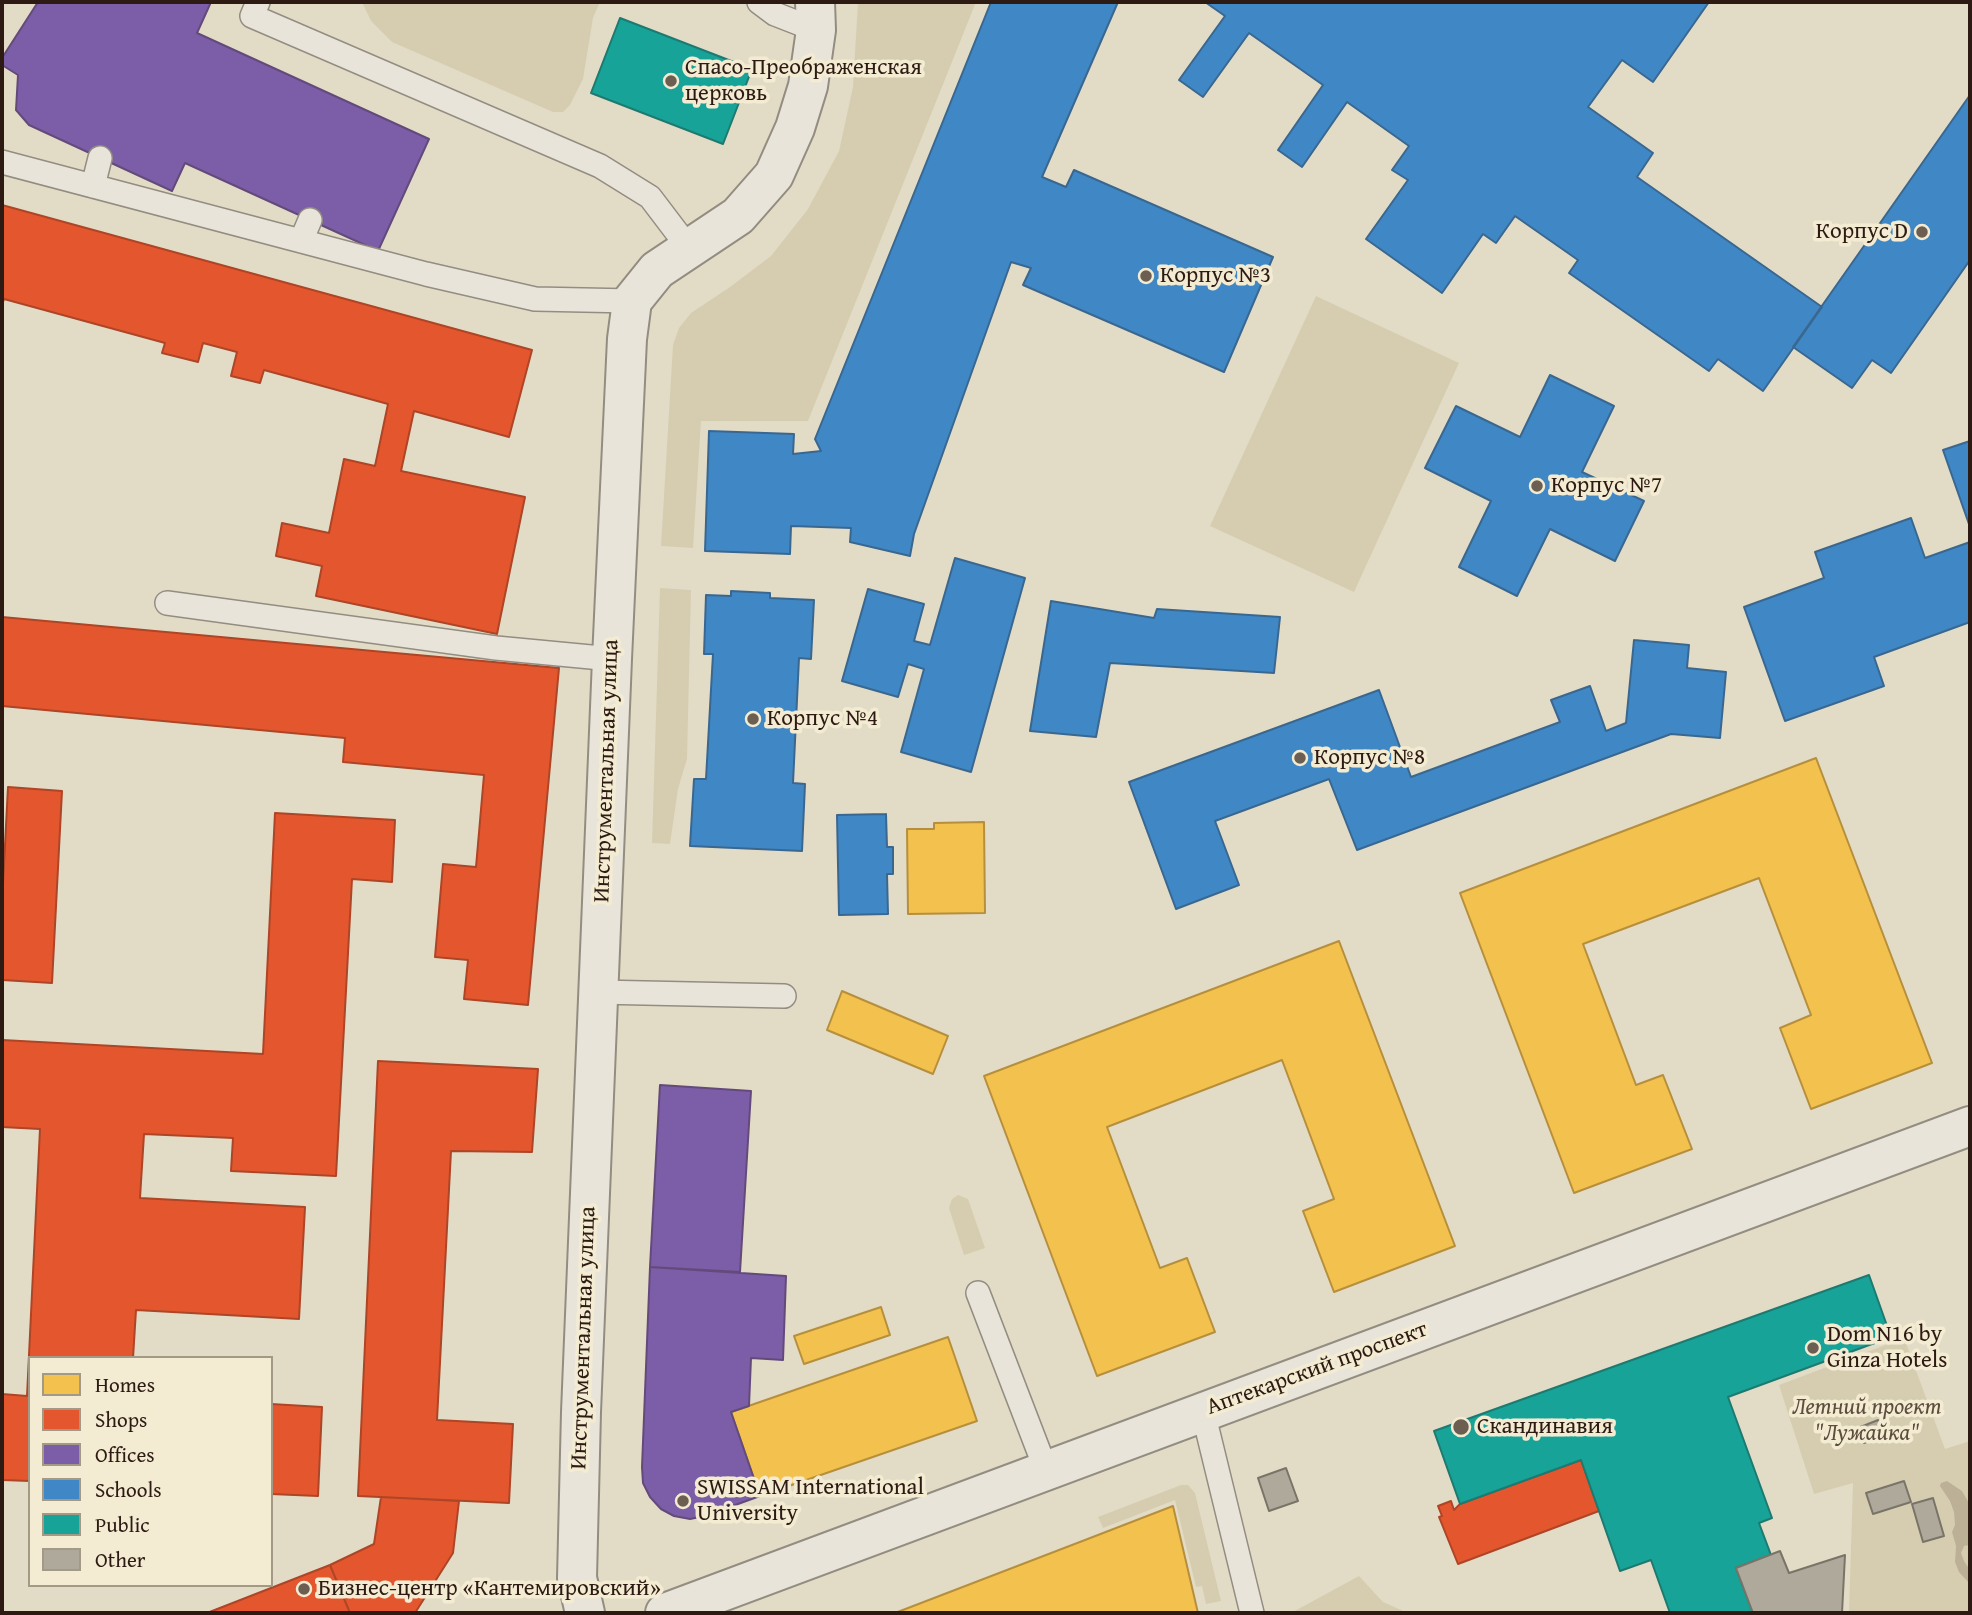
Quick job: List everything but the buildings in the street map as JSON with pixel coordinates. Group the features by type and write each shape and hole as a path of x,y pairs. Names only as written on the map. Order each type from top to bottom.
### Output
{"street":[{"path":"632,301 657,270 738,216 774,175 795,128 808,86 816,16"},
{"name":"Инструментальная улица","path":"584,1613 577,1578 577,1550 612,659 627,339 632,301"},
{"name":"Аптекарский проспект","path":"665,1613 1970,1126"}],"lane":[{"path":"258,2 252,16 600,166 650,197 688,247"},
{"path":"759,2 775,13 816,16"},
{"path":"93,186 100,158"},
{"path":"2,162 93,186 306,231 426,274 535,299 632,301"},
{"path":"167,603 496,648 612,659"},
{"path":"598,992 784,996"},
{"path":"978,1293 1046,1470"},
{"path":"1203,1412 1252,1613"}],"green space":[{"path":"362,2 600,2 593,18 583,79 570,105 563,112 553,112 392,42 371,21"},
{"path":"858,2 976,2 808,421 701,421 693,548 661,546 673,345 679,328 691,313 771,256 808,209 839,151 853,87"},
{"path":"1316,296 1459,363 1354,592 1210,526"},
{"path":"660,588 691,590 687,759 678,789 670,844 652,843"},
{"path":"958,1195 968,1199 985,1248 964,1255 949,1208 952,1199"},
{"name":"Летний проект \"Лужайка\"","path":"1904,1338 1945,1449 1970,1441 1970,1613 1849,1613 1853,1483 1814,1494 1779,1385"},
{"path":"1181,1485 1188,1485 1195,1493 1221,1601 1206,1604 1202,1586 1196,1587 1175,1500 1103,1528 1098,1517"},
{"path":"1359,1576 1383,1602 1408,1613 1291,1613"}],"shaded area":[{"path":"1947,1481 1962,1491 1970,1505 1970,1545 1964,1546 1961,1553 1970,1570 1970,1584 1959,1572 1955,1562 1956,1546 1952,1532 1955,1525 1954,1512 1940,1486"}],"place":[{"name":"Спасо-Преображенская церковь","path":"671,81"},
{"name":"Корпус D","path":"1922,232"},
{"name":"Корпус №3","path":"1146,276"},
{"name":"Корпус №7","path":"1537,486"},
{"name":"Корпус №4","path":"753,719"},
{"name":"Корпус №8","path":"1300,758"},
{"name":"Dom N16 by Ginza Hotels","path":"1813,1348"},
{"name":"Скандинавия","path":"1461,1427"},
{"name":"SWISSAM International University","path":"683,1501"},
{"name":"Бизнес-центр «Кантемировский»","path":"304,1589"}]}
